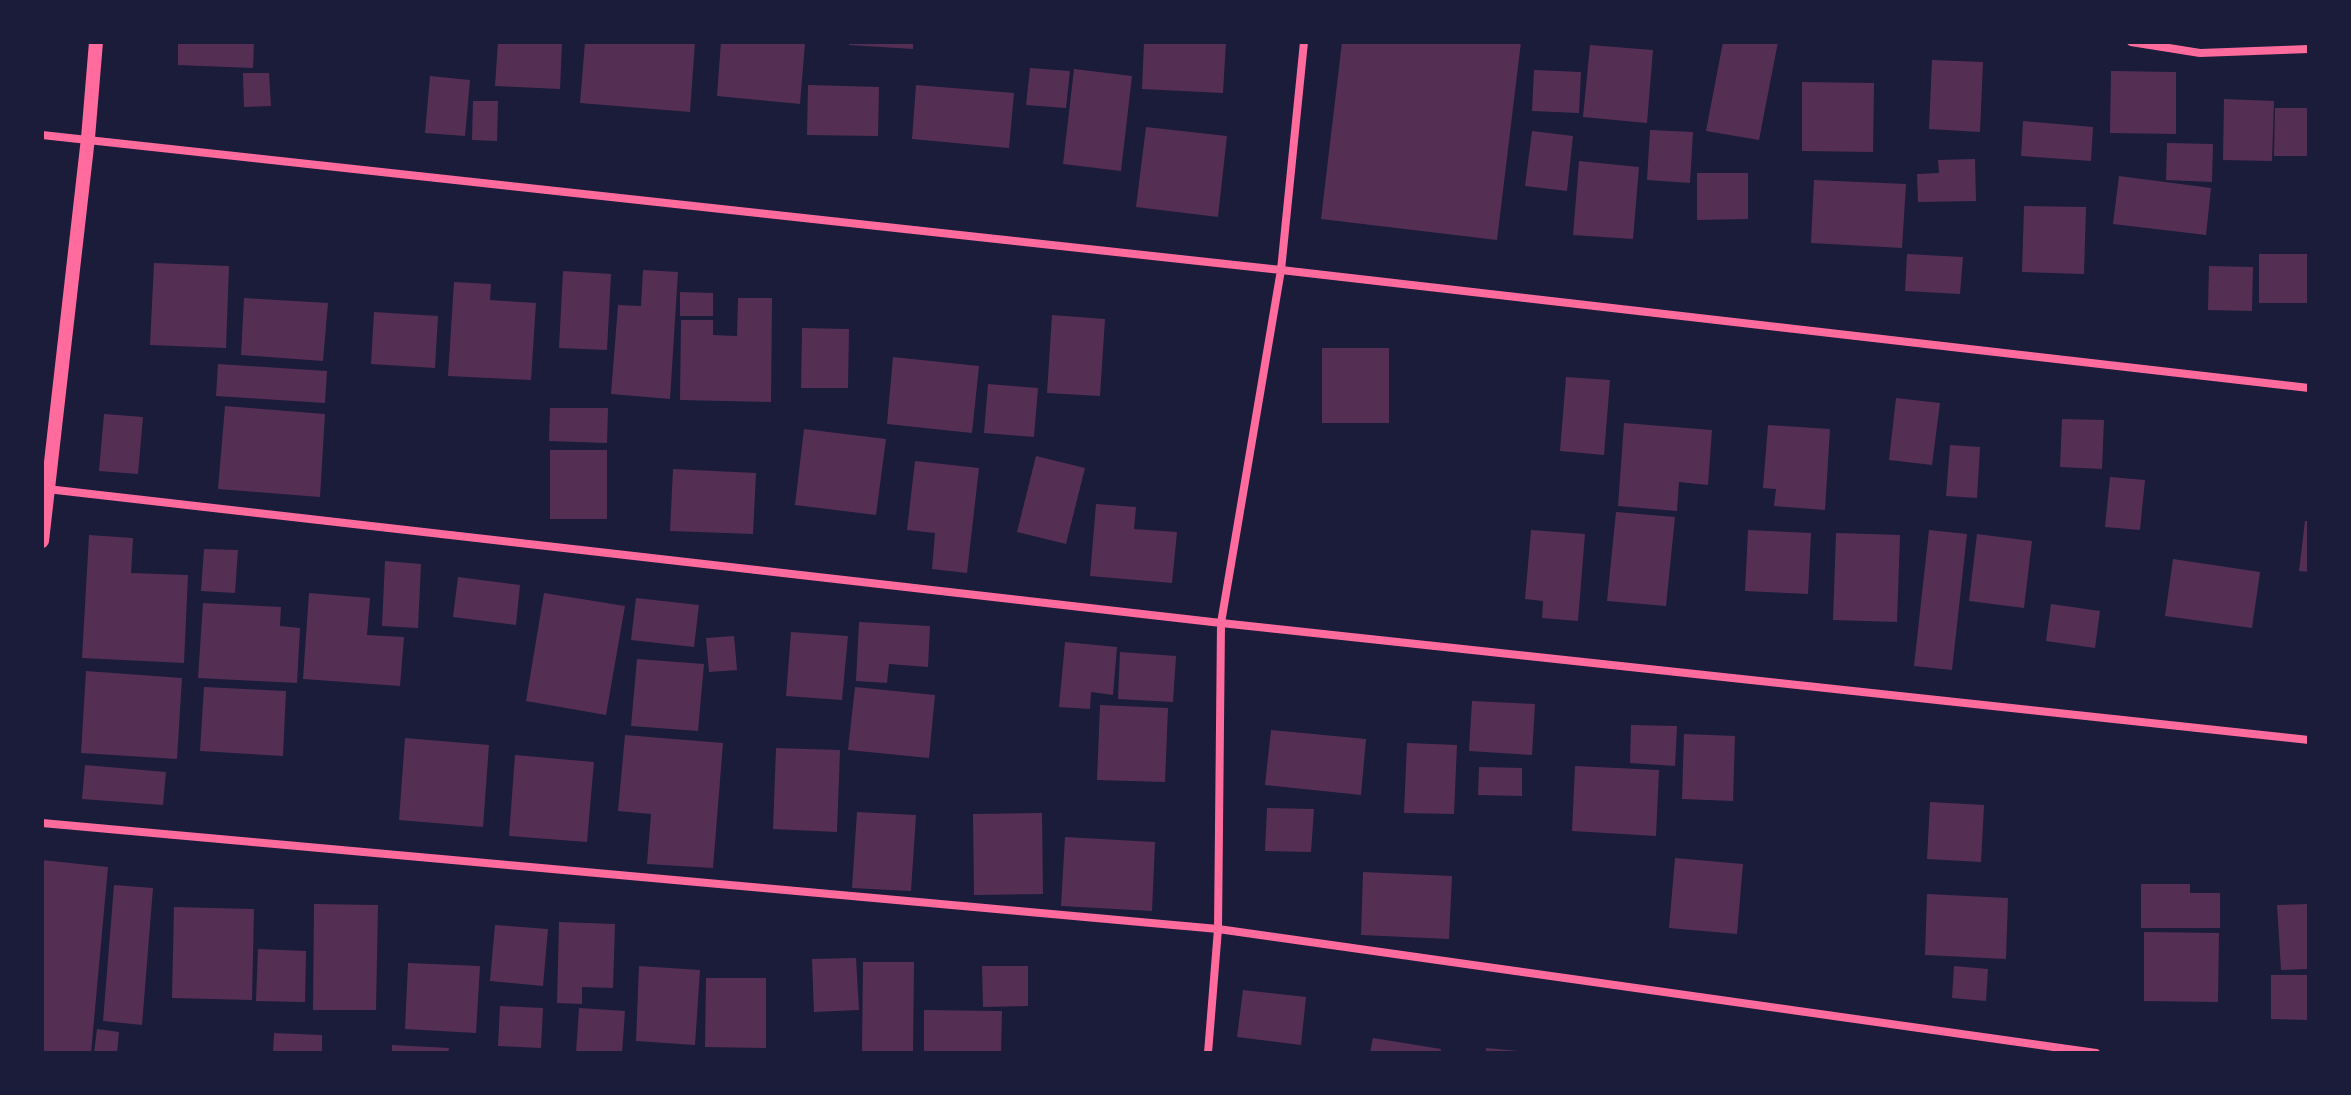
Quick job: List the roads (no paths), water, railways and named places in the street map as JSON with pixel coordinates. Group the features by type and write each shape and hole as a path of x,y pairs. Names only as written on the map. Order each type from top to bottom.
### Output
{"street":[{"path":"42,541 44,489 88,138 96,42"},
{"path":"1208,1053 1218,929 1221,623 1281,270 1304,42"},
{"path":"2131,42 2200,53 2309,49"},
{"path":"42,135 1281,270 2309,388"},
{"path":"44,489 1221,623 2309,740"},
{"path":"42,823 1218,929 2096,1053"}]}
